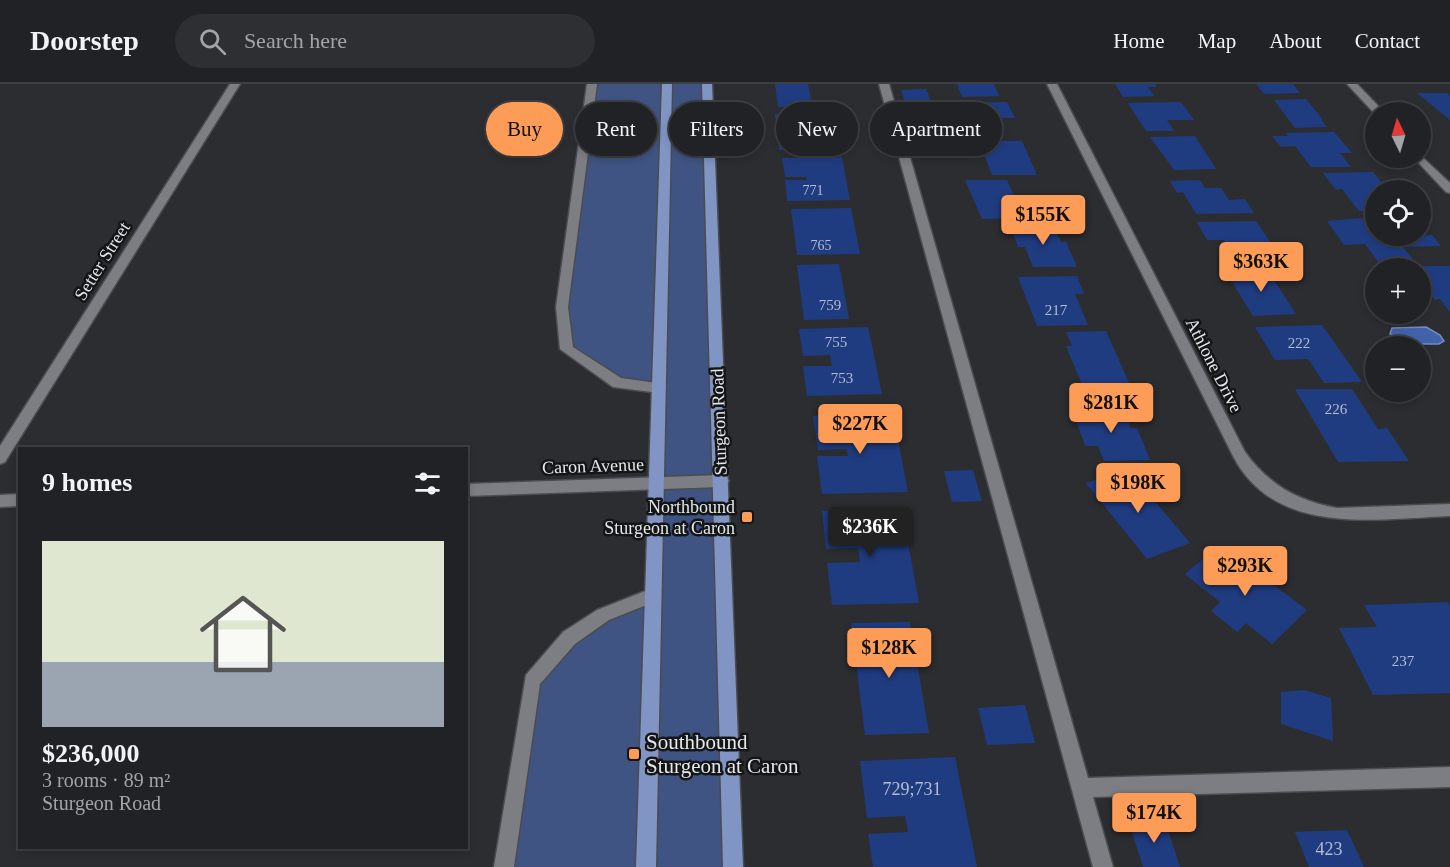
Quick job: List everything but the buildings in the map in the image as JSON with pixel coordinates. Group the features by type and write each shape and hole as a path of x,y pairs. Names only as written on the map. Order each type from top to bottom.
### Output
{"main road":[{"path":"646,867 667,84"},
{"name":"Sturgeon Road","path":"707,84 733,867"}],"street":[{"name":"Setter Street","path":"0,458 235,84"},
{"path":"592,84 562,307 567,348 618,383 659,388"},
{"path":"884,84 1102,867"},
{"name":"Athlone Drive","path":"1052,84 1240,456 1261,483 1287,500 1319,511 1337,514 1450,510"},
{"path":"1352,84 1369,102"},
{"path":"1429,168 1450,190"},
{"name":"Caron Avenue","path":"468,490 720,481"},
{"path":"0,501 18,500"},
{"path":"504,867 532,681 569,638 603,615 653,594"},
{"path":"1081,788 1450,777"}],"shaded area":[{"path":"592,84 707,84 708,102 669,102 669,156 709,156 733,867 504,867 532,681 569,638 653,594 659,388 618,383 567,349 562,307 582,156 657,156 657,102 590,102"},
{"path":"1426,327 1440,335 1444,341 1431,344 1431,336 1393,336 1390,334 1392,328"}],"place":[{"name":"Northbound Sturgeon at Caron","path":"747,517"},
{"name":"Southbound Sturgeon at Caron","path":"634,754"}]}
